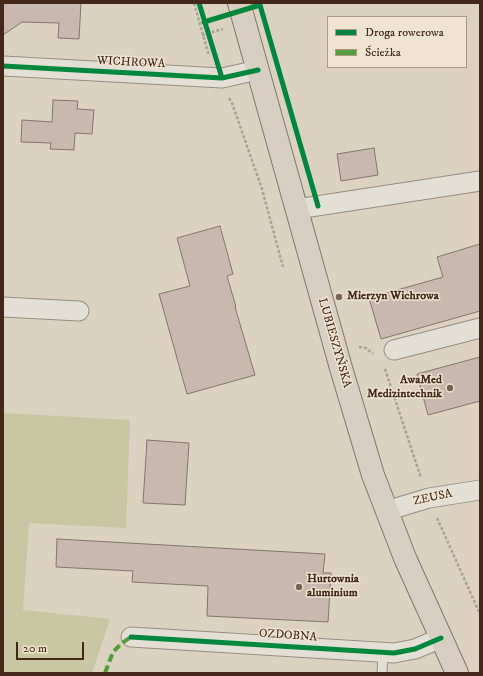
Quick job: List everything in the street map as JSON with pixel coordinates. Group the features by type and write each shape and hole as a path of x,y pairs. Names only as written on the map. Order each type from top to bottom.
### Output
{"main road":[{"name":"LUBIESZYŃSKA","path":"239,3 296,209 373,475 405,558 457,673"}],"street":[{"name":"WICHROWA","path":"3,66 219,78 258,70"},
{"path":"296,209 480,181"},
{"path":"3,307 79,311"},
{"path":"389,358 480,328"},
{"name":"ZEUSA","path":"386,512 429,498 480,490"},
{"name":"OZDOBNA","path":"130,637 394,653 406,652 441,638"}],"lane":[{"path":"382,673 383,652"}],"path":[{"path":"194,3 219,78 232,103 262,189 283,267"},
{"path":"199,3 219,78"},
{"path":"353,346 366,348 376,356"},
{"path":"389,358 429,498 480,614"}],"shaded area":[{"path":"3,413 130,420 126,528 29,523 23,610 110,619 92,673 3,673"}],"building":[{"path":"3,3 81,3 79,39 58,38 59,23 22,22 3,35"},
{"path":"53,100 78,101 77,109 94,110 92,134 75,133 74,150 50,149 51,143 21,142 22,120 52,122"},
{"path":"374,148 378,175 341,181 337,154"},
{"path":"220,226 233,274 227,276 255,375 187,394 159,294 190,286 177,238"},
{"path":"480,244 480,311 381,339 369,298 443,277 437,257"},
{"name":"AwaMed Medizintechnik","path":"480,357 480,401 428,415 417,374"},
{"path":"147,440 189,443 185,505 143,503"},
{"path":"57,539 325,554 323,573 331,573 328,622 207,616 208,586 132,582 133,571 56,567"}],"marked path":[{"path":"105,673 113,652 131,637"}],"cycle path":[{"path":"199,3 222,78"},
{"path":"204,22 260,5 318,206"},
{"path":"3,66 222,78 258,70"},
{"path":"131,637 394,653 415,649 441,638"}],"place":[{"name":"Mierzyn Wichrowa","path":"339,297"},
{"name":"AwaMed Medizintechnik","path":"450,388"},
{"name":"Hurtownia aluminium","path":"299,587"}]}
